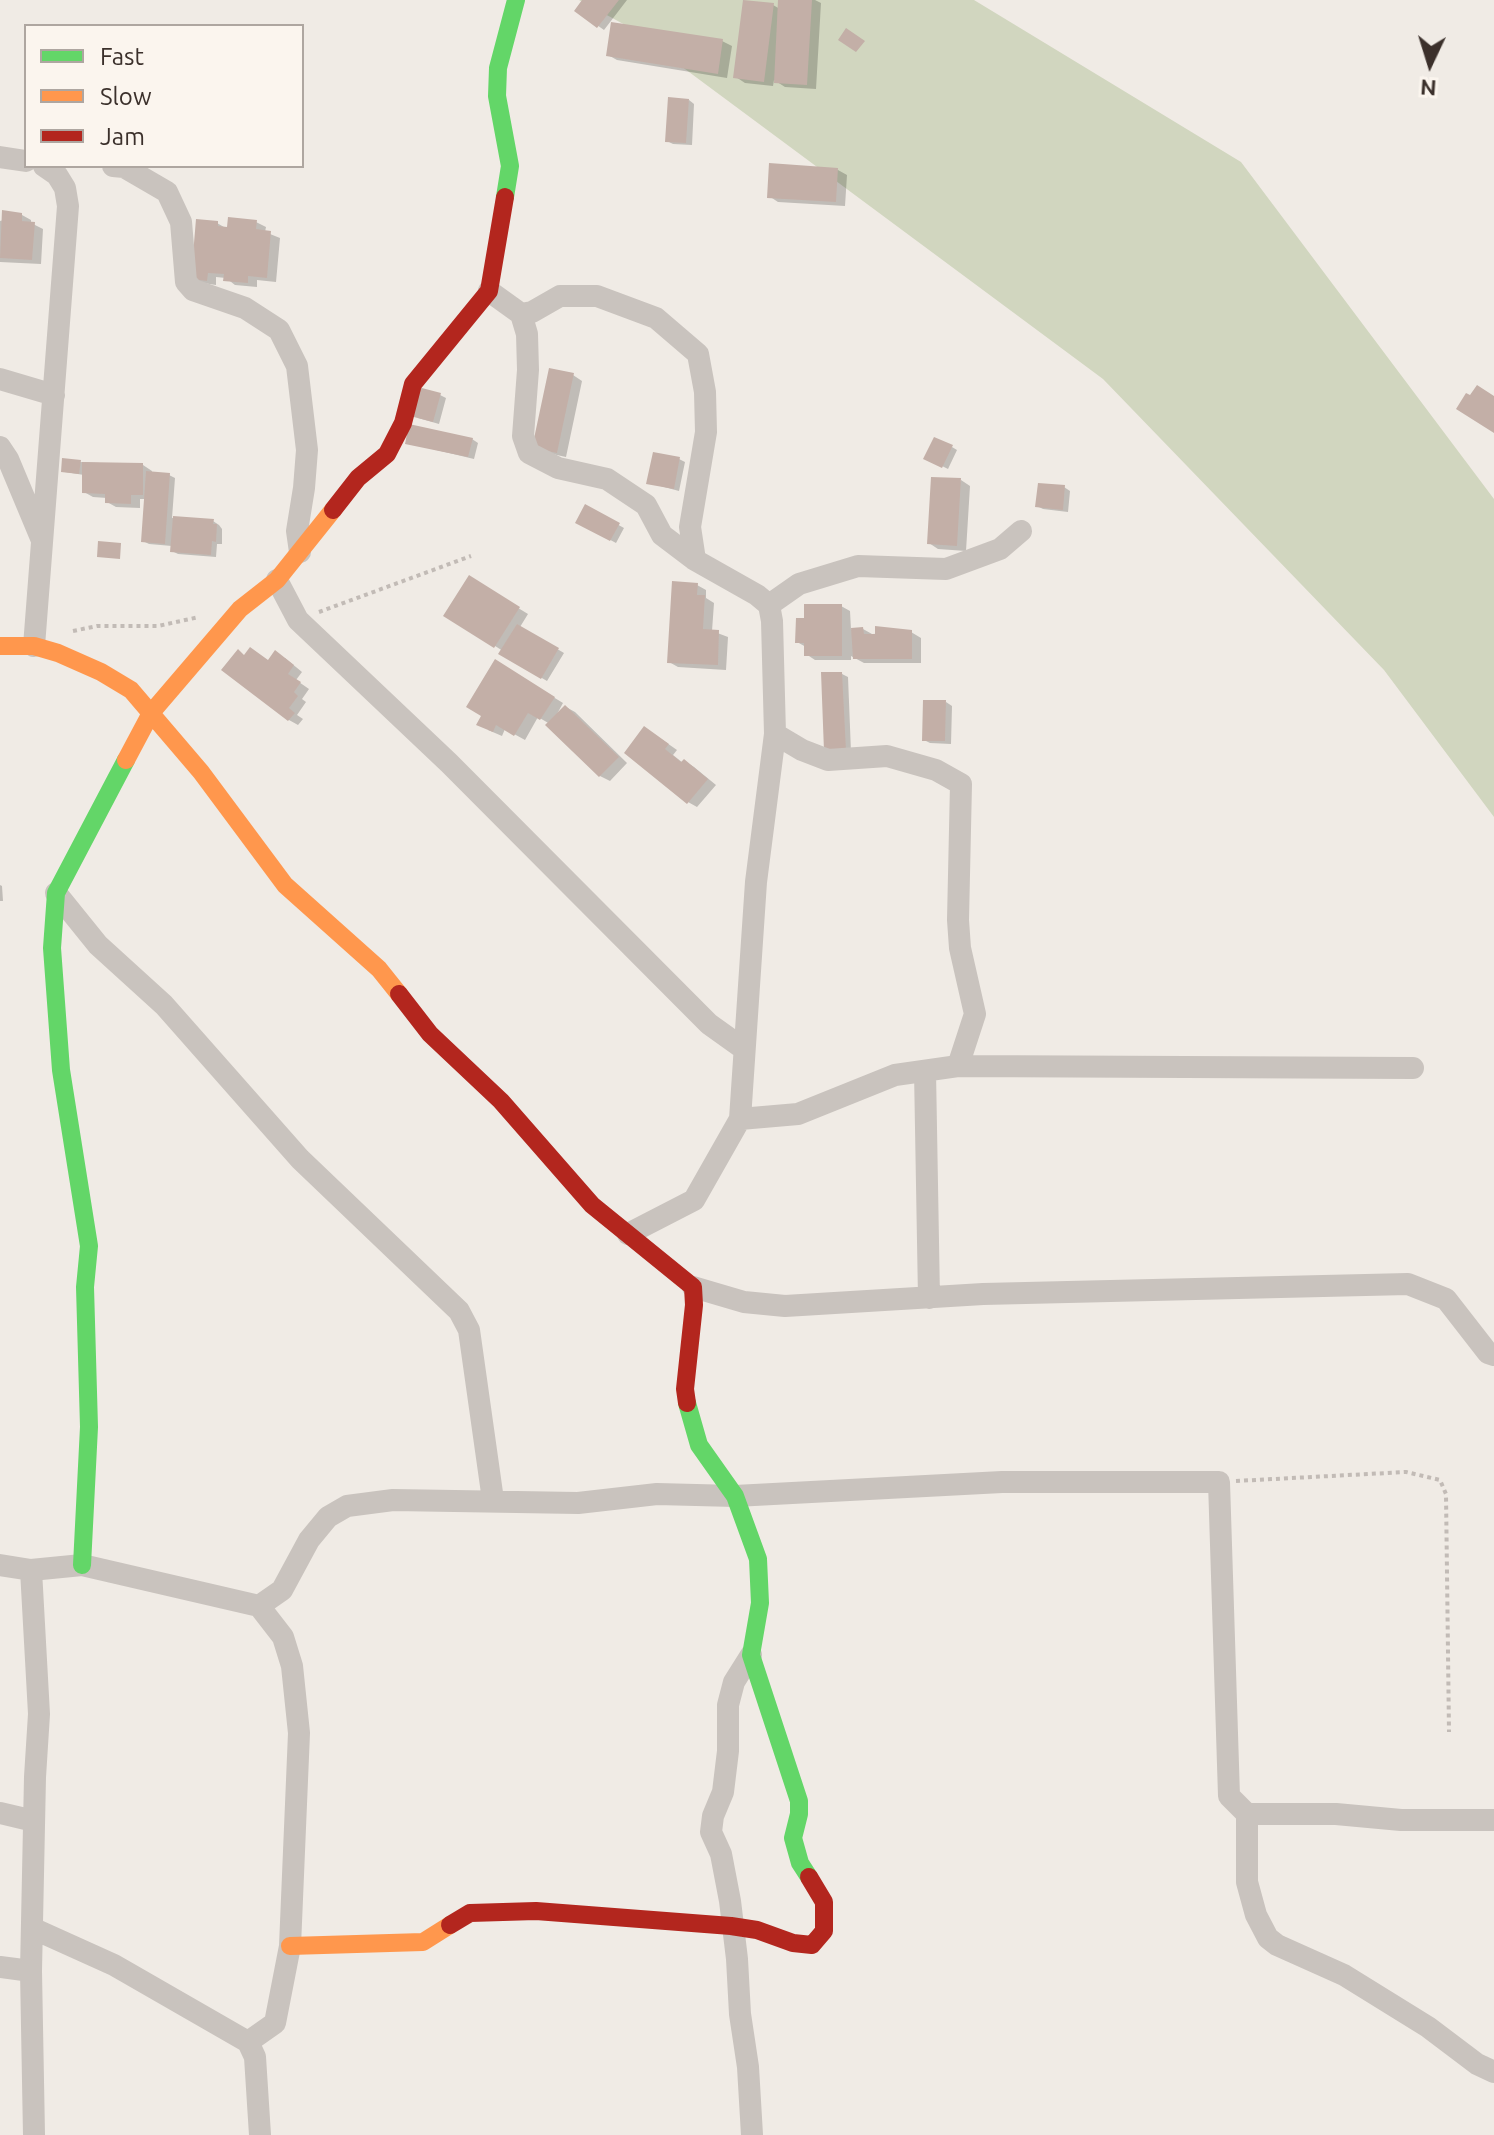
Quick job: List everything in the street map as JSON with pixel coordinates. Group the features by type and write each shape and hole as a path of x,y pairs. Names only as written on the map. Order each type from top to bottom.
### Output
{"street":[{"path":"82,1565 89,1427 85,1287 89,1246 61,1070 52,948 56,893 151,713 240,609 277,580 358,478 387,454 403,423 413,384 489,291 510,166 497,96 498,68 516,0"},
{"path":"0,157 24,161"},
{"path":"40,648 43,543 68,206 65,188 57,175 47,168"},
{"path":"126,168 167,192 181,222 186,282 193,290 245,308 279,330 297,366 307,450 297,531 300,552"},
{"path":"489,291 521,314 527,334 528,370 523,436 529,453 558,468 607,479 646,505 662,535 695,560 769,605 772,621 775,734 756,882 740,1119 694,1200 628,1234"},
{"path":"521,314 532,312 560,296 597,296 656,318 698,354 705,392 706,432 690,527 695,560"},
{"path":"0,379 54,395"},
{"path":"0,447 43,543"},
{"path":"769,605 799,584 858,566 946,569 1000,549 1021,531"},
{"path":"277,580 298,620 460,774 709,1024 744,1049"},
{"path":"0,646 40,648 101,672 131,690 201,772 285,885 379,969 430,1034 501,1101 592,1205 693,1287 744,1302 785,1306 983,1294 1408,1284 1446,1299 1488,1353 1494,1355"},
{"path":"775,734 802,750 828,760 887,756 936,770 961,784 958,920 960,948 975,1014 958,1066"},
{"path":"56,893 98,945 164,1005 300,1159 459,1311 469,1330 493,1500"},
{"path":"740,1119 798,1114 895,1075 958,1066 1413,1068"},
{"path":"925,1071 929,1298"},
{"path":"693,1287 694,1305 685,1389 689,1417 699,1445 735,1496 758,1559 760,1603 751,1655 734,1682 728,1705 728,1751 723,1792 713,1816 711,1832 721,1854 730,1901 752,2135"},
{"path":"259,1606 282,1590 309,1540 328,1517 347,1506 393,1500 578,1503 657,1494 735,1496 1002,1482 1219,1482 1229,1796 1247,1814 1494,1820"},
{"path":"0,1565 31,1570 82,1565 259,1606 283,1637 292,1666 299,1733 290,1946 275,2023 248,2042"},
{"path":"31,1570 39,1714 31,1971 34,2135"},
{"path":"290,1946 423,1942 470,1913 536,1911 731,1926 812,1945 824,1931 824,1902 800,1863 793,1838 799,1801 751,1655"},
{"path":"0,1813 34,1821"},
{"path":"1247,1814 1247,1882 1256,1915 1268,1938 1344,1975 1428,2027 1477,2064 1494,2072"},
{"path":"32,1928 114,1965 248,2042 255,2057 260,2135"},
{"path":"0,1967 31,1971"}],"path":[{"path":"298,620 471,556"},
{"path":"40,648 78,629 158,626 199,617"},
{"path":"1219,1482 1406,1472 1440,1480 1446,1494 1449,1732"}],"green space":[{"path":"579,0 974,0 1241,162 1494,499 1494,817 1384,670 1103,379 627,26"}],"building":[{"path":"582,0 619,0 597,28 574,11"},
{"path":"743,0 774,3 764,82 733,78"},
{"path":"778,0 812,0 807,85 774,83"},
{"path":"611,22 723,39 718,74 606,56"},
{"path":"846,28 865,41 856,52 838,40"},
{"path":"668,97 689,99 686,143 665,142"},
{"path":"769,163 838,168 836,202 767,198"},
{"path":"2,210 22,213 22,221 35,222 32,260 0,258"},
{"path":"228,217 257,220 256,229 271,231 267,278 248,276 248,283 223,281 224,274 208,273 207,281 191,279 196,219 218,221 218,226 227,227"},
{"path":"549,368 574,373 557,453 532,448"},
{"path":"1477,385 1494,396 1494,433 1456,409 1466,393 1470,395"},
{"path":"418,387 441,393 433,422 410,416"},
{"path":"409,424 473,438 468,457 405,444"},
{"path":"934,437 953,445 942,468 923,459"},
{"path":"653,452 680,457 674,489 646,484"},
{"path":"62,458 81,460 79,474 61,472"},
{"path":"82,462 143,463 143,495 131,495 131,504 105,503 105,494 82,493"},
{"path":"146,471 170,473 165,544 141,542"},
{"path":"931,477 961,478 957,546 927,544"},
{"path":"1038,483 1065,485 1063,510 1035,507"},
{"path":"585,504 620,523 610,541 575,523"},
{"path":"173,516 214,519 213,524 217,524 216,542 212,541 211,555 170,552"},
{"path":"98,541 121,543 120,559 97,557"},
{"path":"469,575 520,607 494,648 443,616"},
{"path":"672,581 698,583 697,595 705,595 703,629 719,630 718,665 667,663"},
{"path":"804,604 842,604 842,656 804,656 804,643 795,643 796,618 804,618"},
{"path":"517,624 559,648 541,679 498,654"},
{"path":"875,626 912,630 912,659 853,659 851,628 863,627 864,634 875,634"},
{"path":"250,647 268,660 275,650 294,665 288,674 301,682 294,692 298,696 289,708 295,713 288,721 221,670 238,649 244,655"},
{"path":"495,659 555,697 540,720 528,713 514,736 496,725 493,732 476,725 481,716 466,707"},
{"path":"821,672 842,672 846,750 824,751"},
{"path":"923,700 946,700 945,741 922,741"},
{"path":"565,705 619,757 599,777 545,725"},
{"path":"644,726 669,744 665,749 681,762 684,759 708,779 687,804 624,753"}],"traffic: fast":[{"path":"505,197 510,166 497,96 498,68 516,0"},
{"path":"82,1565 89,1427 85,1287 89,1246 61,1070 52,948 56,893 126,760"},
{"path":"687,1403 699,1445 735,1496 758,1559 760,1603 751,1655 799,1801 793,1838 800,1863 809,1877"}],"traffic: slow":[{"path":"126,760 151,713 240,609 277,580 333,510"},
{"path":"0,646 34,646 58,653 101,672 131,690 201,772 285,885 379,969 399,994"},
{"path":"290,1946 423,1942 450,1925"}],"traffic: jam":[{"path":"333,510 358,478 387,454 403,423 413,384 489,291 505,197"},
{"path":"399,994 430,1034 501,1101 592,1205 693,1287 694,1305 685,1389 687,1403"},
{"path":"450,1925 470,1913 536,1911 731,1926 812,1945 824,1931 824,1902 809,1877"}]}
